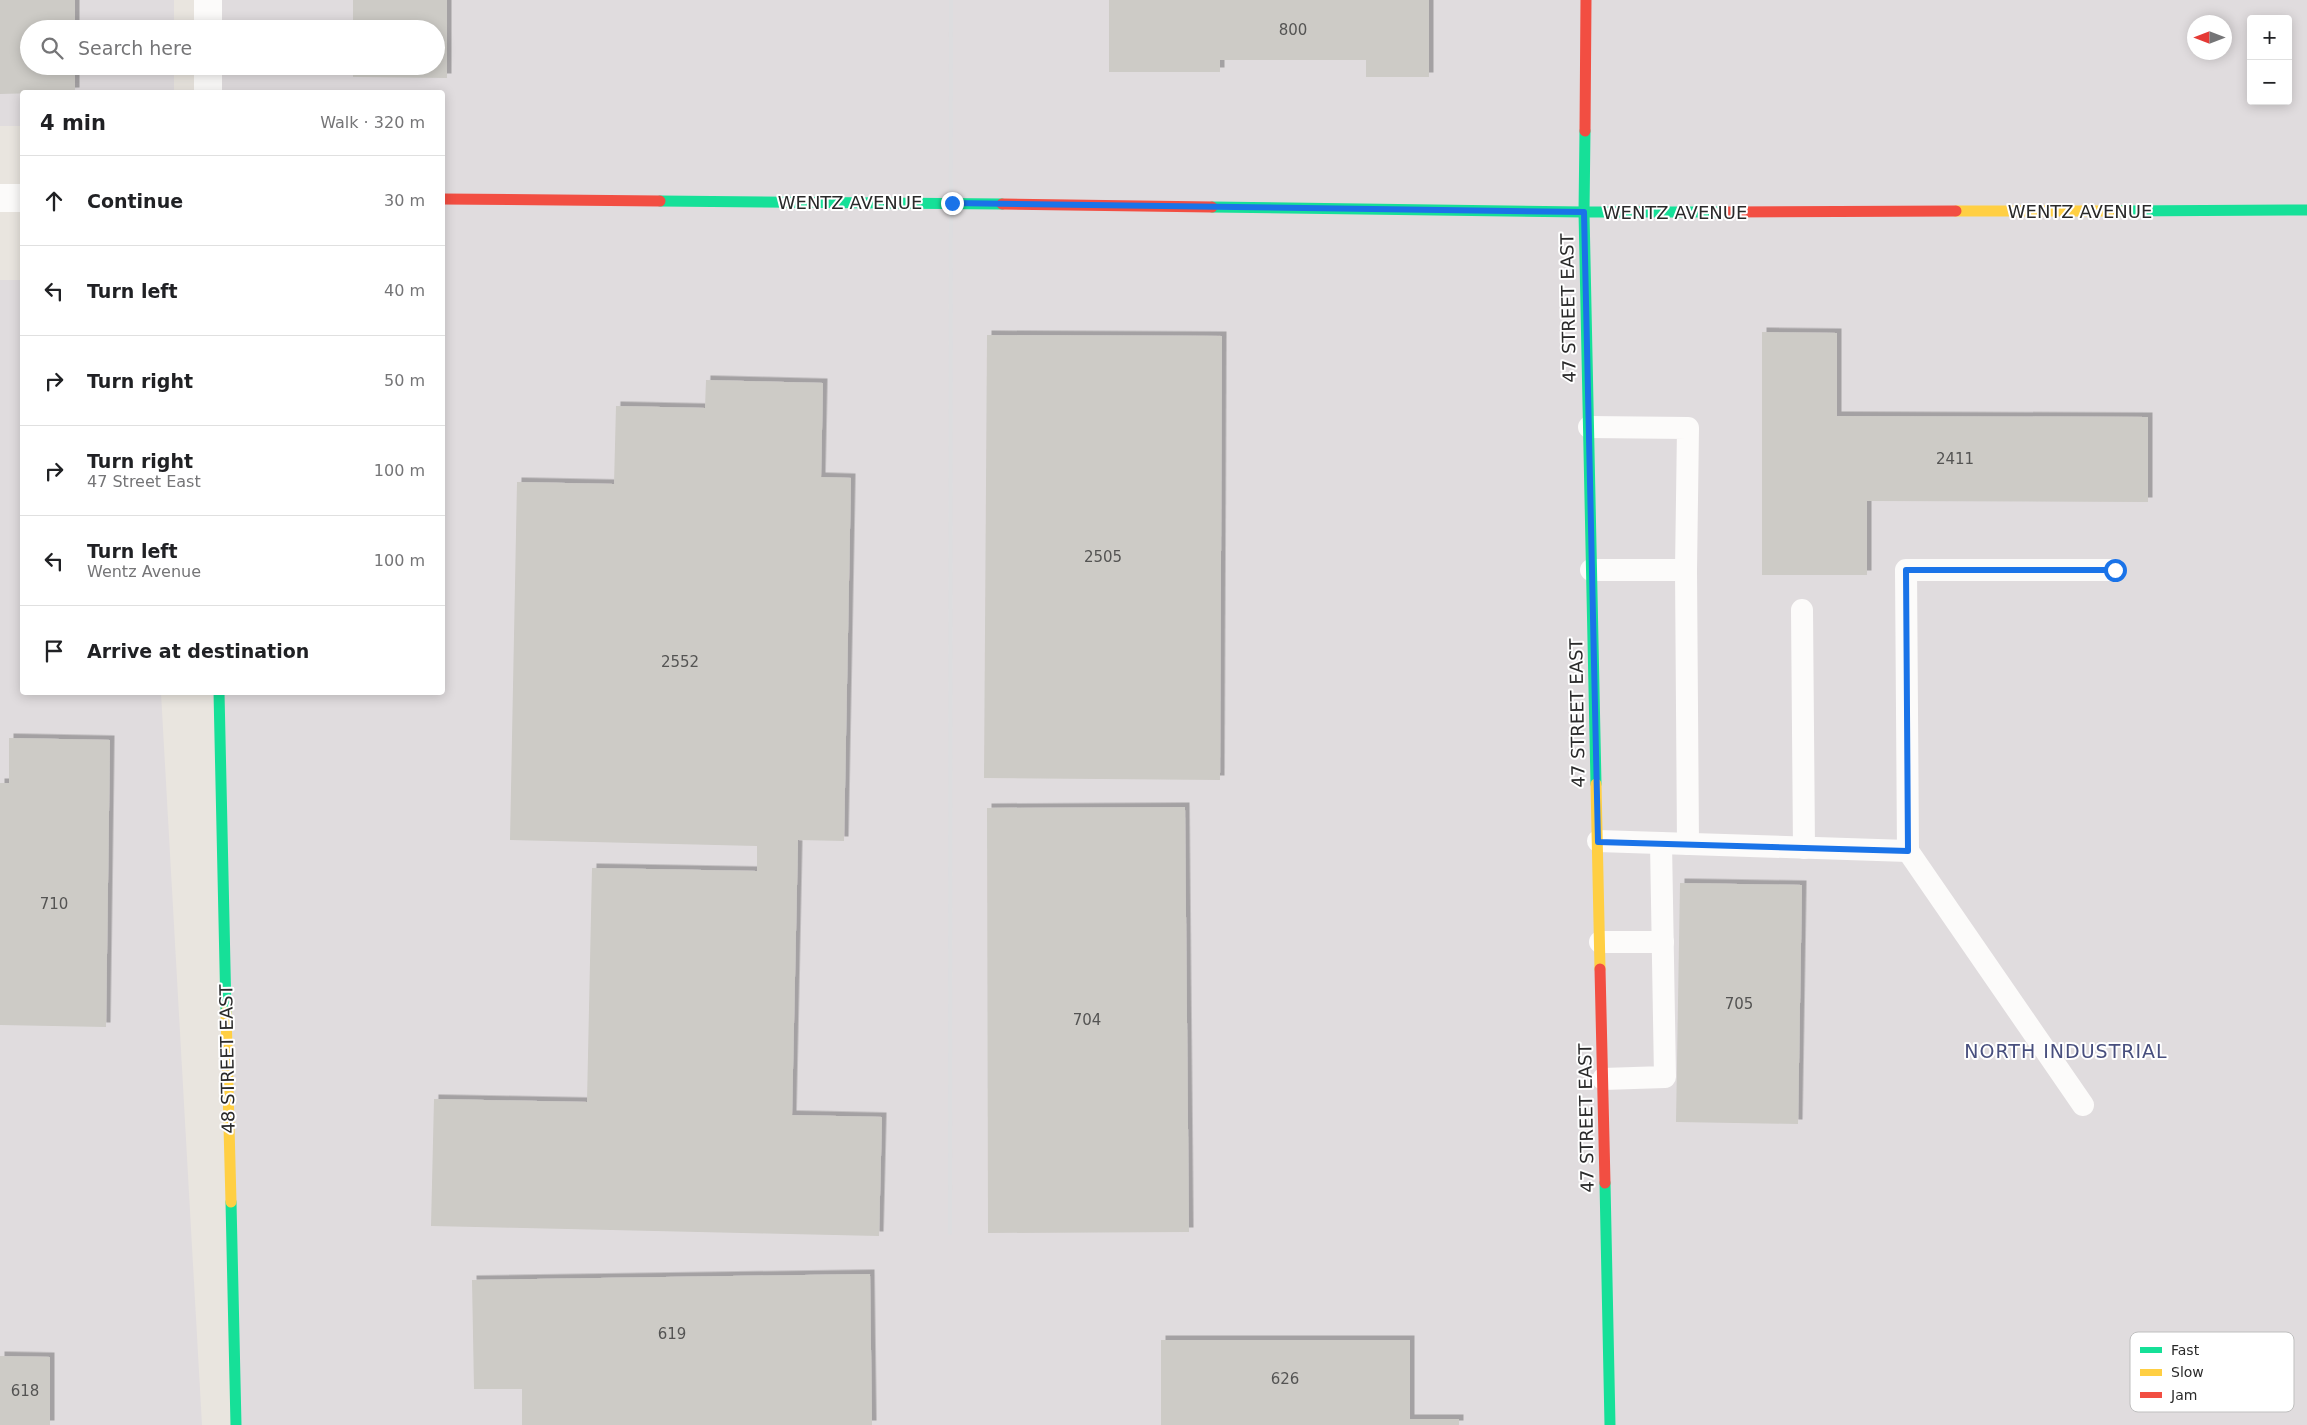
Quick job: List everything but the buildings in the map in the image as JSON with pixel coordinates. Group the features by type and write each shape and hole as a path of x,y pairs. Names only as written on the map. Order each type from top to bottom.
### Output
{"street":[{"path":"208,0 208,20"},
{"name":"47 STREET EAST","path":"1586,0 1584,212 1610,1425"},
{"path":"208,75 208,90"},
{"path":"0,198 20,198"},
{"name":"WENTZ AVENUE","path":"445,199 942,203 1584,212 2307,210"},
{"name":"48 STREET EAST","path":"219,695 236,1425"}],"lane":[{"path":"1589,427 1688,428 1686,570 1688,844"},
{"path":"1592,570 1686,570"},
{"path":"2083,1105 1908,851 1906,570 2115,570"},
{"path":"1802,610 1804,848"},
{"path":"1598,842 1908,851"},
{"path":"1603,1078 1665,1077 1662,843"},
{"path":"1600,942 1663,942"}],"shaded area":[{"path":"0,0 174,0 174,20 20,20 20,75 174,75 174,90 20,90 20,126 0,126"},
{"path":"208,0 2307,0 2307,1425 236,1425 219,695 445,695 445,90 208,90 208,75 445,75 445,20 208,20"},
{"path":"0,280 20,280 20,695 161,695 202,1425 0,1425"}],"railway":[{"path":"950,1233 951,0"}],"traffic: fast":[{"path":"1585,131 1584,212 1596,784"},
{"path":"660,201 1002,204"},
{"path":"1212,207 1727,212"},
{"path":"2119,211 2307,210"},
{"path":"219,695 226,1012"},
{"path":"1605,1183 1610,1425"},
{"path":"231,1202 236,1425"}],"traffic: slow":[{"path":"1956,211 2119,211"},
{"path":"1596,784 1600,969"},
{"path":"226,1012 231,1202"}],"traffic: jam":[{"path":"1585,131 1586,0"},
{"path":"445,199 660,201"},
{"path":"1002,204 1212,207"},
{"path":"1727,212 1956,211"},
{"path":"1600,969 1605,1183"}],"district":[{"name":"NORTH INDUSTRIAL","path":"2066,1051"}],"route":[{"path":"952,203 1584,212 1598,842 1908,851 1906,570 2115,570"}]}
